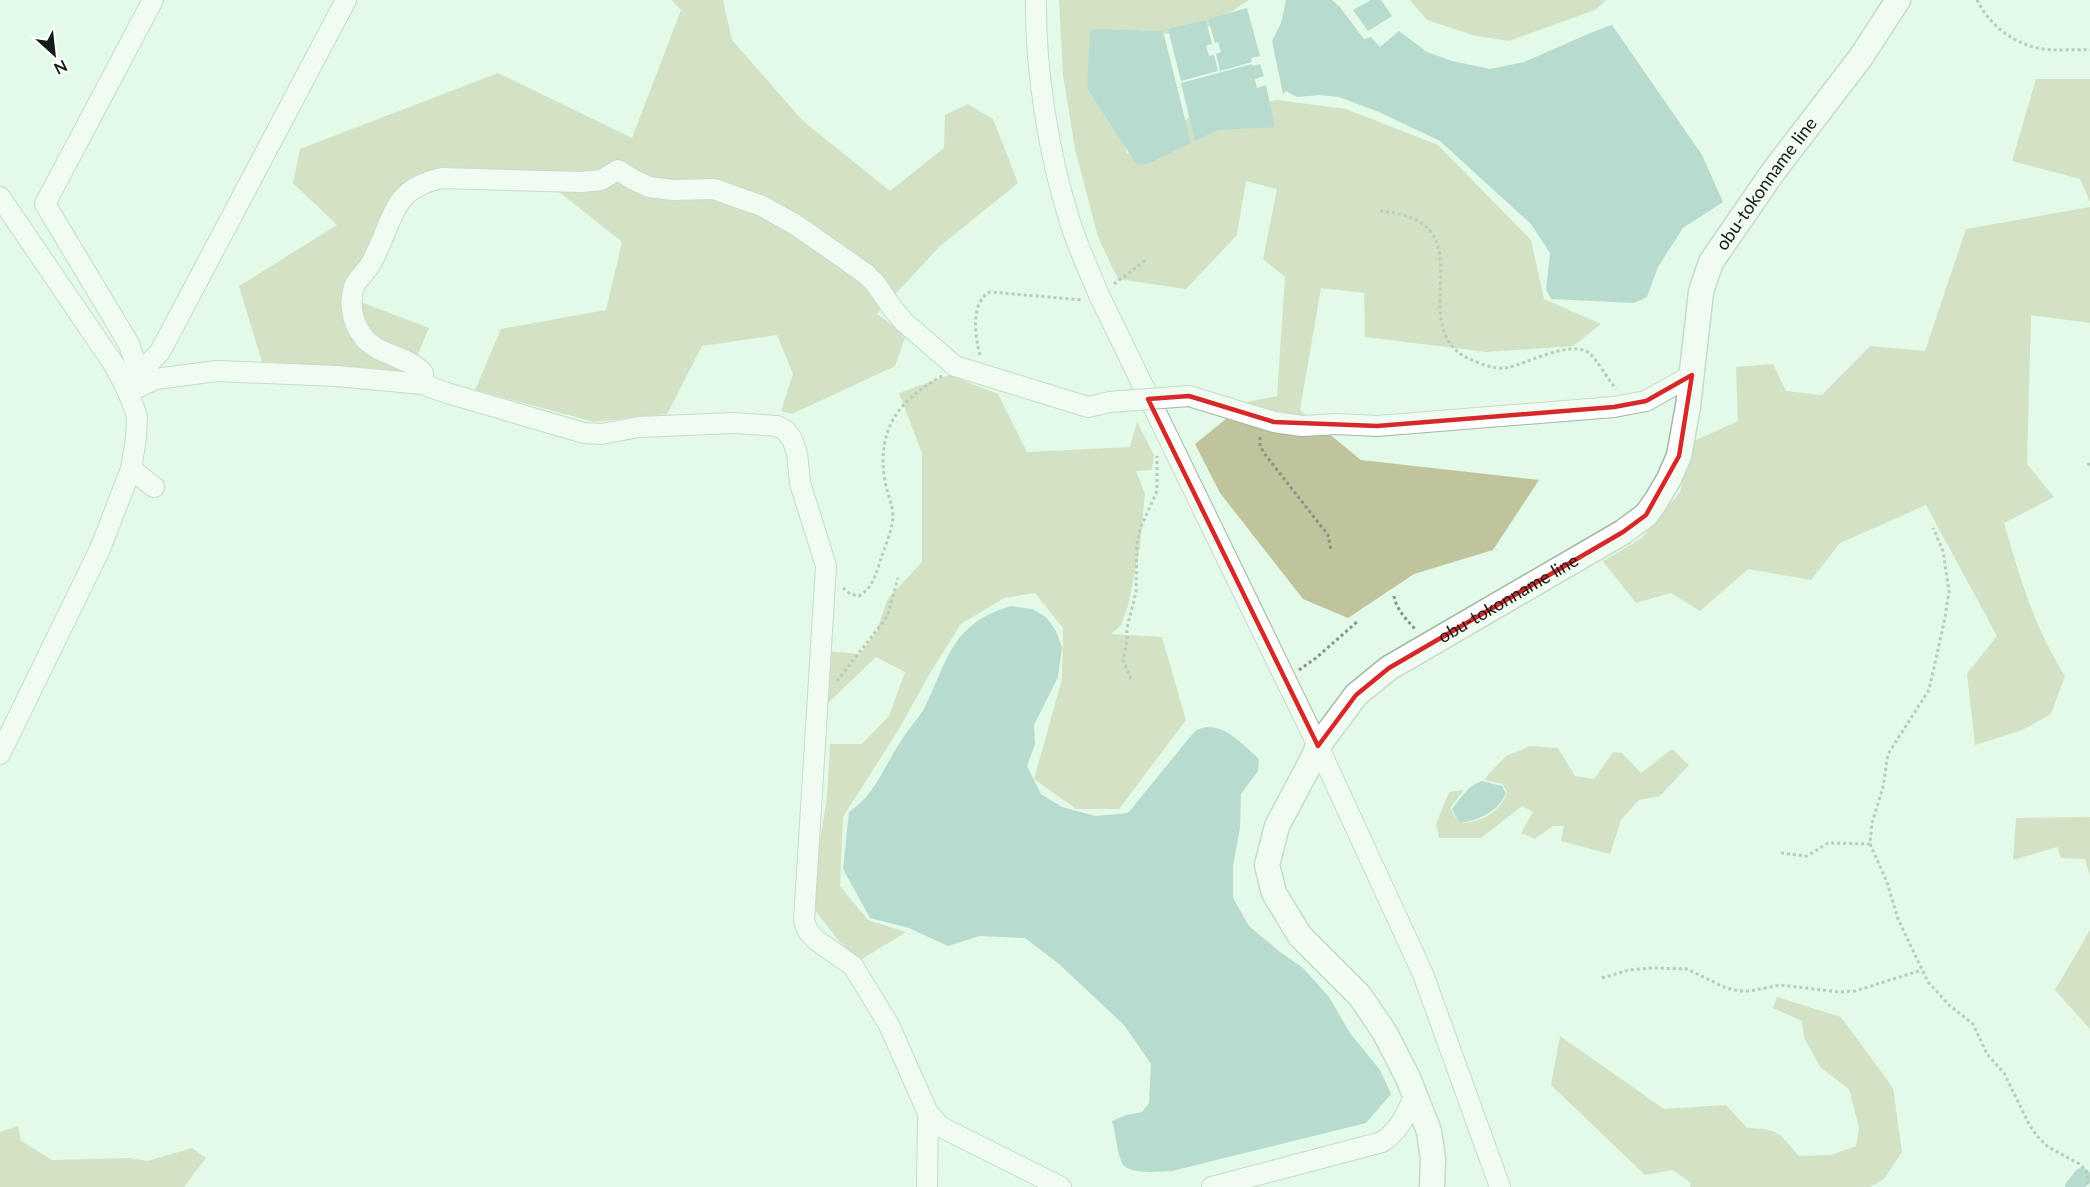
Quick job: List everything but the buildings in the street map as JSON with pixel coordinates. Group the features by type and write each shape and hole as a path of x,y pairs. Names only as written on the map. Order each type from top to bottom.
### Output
{"main road":[{"name":"obu-tokonname line","path":"1432,1187 1433,1159 1429,1131 1415,1094 1385,1033 1360,996 1300,936 1274,893 1267,865 1277,826 1318,746 1356,695 1389,668 1623,532 1646,515 1669,479 1679,456 1692,375 1701,292 1711,262 1773,172 1861,57 1898,0"}],"street":[{"path":"0,754 100,549 131,469 136,438 137,383 129,344 45,204 153,0"},
{"path":"137,383 160,352 346,0"},
{"path":"1036,0 1040,60 1054,158 1070,222 1099,295 1318,746 1423,974 1500,1187"},
{"path":"422,384 423,373 416,365 373,346 363,337 355,322 351,304 355,285 370,266 401,200 411,190 442,178 581,182 602,180 618,170 649,186 673,190 714,189 762,206 796,225 866,274 904,322 955,366 1088,407 1110,402 1189,396 1274,423 1302,426 1411,424 1614,407 1646,401 1692,375"},
{"path":"0,197 115,366 137,383 217,371 337,376 422,384 584,432 602,434 638,427 734,423 777,426 785,430 792,439 797,453 800,483 826,566 804,921 808,931 816,940 853,966 888,1025 928,1113 941,1127 1061,1187"},
{"path":"131,469 154,487"},
{"path":"1212,1187 1382,1142 1391,1136 1404,1120 1415,1094"},
{"path":"927,1187 928,1113"}],"path":[{"path":"1977,0 1988,18 2023,44 2043,49 2090,50"},
{"path":"1380,211 1401,214 1417,220 1432,235 1441,261 1441,320 1445,335 1457,352 1467,358 1504,368 1560,351 1582,350 1590,353 1629,404"},
{"path":"982,375 976,325 978,305 983,295 1000,292 1082,300 1099,295 1146,260"},
{"path":"841,581 850,594 859,596 867,591 873,582 893,517 883,463 888,430 896,413 920,388 955,366"},
{"path":"1260,435 1260,446 1264,453 1328,535 1331,550"},
{"path":"1131,679 1123,660 1127,628 1136,592 1137,542 1140,529 1157,491 1158,449 1169,442"},
{"path":"1933,528 1943,551 1949,591 1945,618 1929,690 1888,754 1883,787 1872,823 1870,844 1887,882 1898,919 1928,982 1949,1005 1973,1024 1987,1054 2004,1073 2037,1136 2055,1151 2086,1170 2089,1180 2085,1187"},
{"path":"837,681 887,617 898,578"},
{"path":"1394,596 1403,615 1425,646"},
{"path":"1296,671 1316,658 1358,621"},
{"path":"1782,853 1807,856 1828,843 1870,844"},
{"path":"1602,978 1629,970 1687,969 1726,988 1738,991 1780,985 1840,992 1855,991 1922,970"}],"highlighted area":[{"path":"1692,375 1679,456 1646,515 1623,532 1389,668 1356,695 1318,746 1148,399 1189,396 1274,422 1377,426 1614,407 1646,401"}],"green space":[{"path":"672,0 723,0 732,40 803,121 890,191 944,148 945,115 968,104 993,119 1018,183 939,247 877,314 906,335 895,366 792,414 781,411 793,374 777,335 702,346 667,414 594,422 475,390 501,329 606,310 622,242 538,175 428,174 345,296 429,328 410,373 262,362 239,286 337,225 293,183 300,149 498,73 632,138 681,10"},
{"path":"1059,0 1249,0 1193,37 1141,30 1105,53 1127,154 1190,117 1277,100 1346,109 1438,145 1531,240 1544,299 1601,324 1573,346 1487,352 1365,337 1364,293 1321,288 1300,410 1361,460 1539,480 1493,550 1414,574 1348,618 1303,599 1220,493 1195,444 1247,402 1277,396 1285,277 1263,259 1277,189 1246,181 1237,235 1186,289 1118,279 1098,237 1075,149 1063,75"},
{"path":"1410,0 1606,0 1595,10 1509,41 1476,36 1427,20"},
{"path":"2036,79 2090,79 2090,202 2080,179 2012,161"},
{"path":"2090,207 2090,323 2031,315 2027,464 2054,497 2004,523 2036,621 2065,676 2051,714 2022,730 1975,745 1967,674 1997,636 1926,505 1840,543 1811,580 1748,569 1700,611 1671,593 1636,603 1603,561 1642,538 1680,492 1694,441 1738,421 1736,367 1773,364 1786,391 1822,395 1870,346 1925,351 1966,229"},
{"path":"949,375 998,394 1027,452 1130,447 1137,422 1154,455 1152,470 1136,471 1145,494 1140,547 1128,606 1121,625 1111,634 1162,637 1186,720 1119,809 1076,809 1034,779 1062,679 1063,628 1035,593 1004,598 961,624 899,729 843,817 840,886 868,920 906,932 859,961 838,940 815,910 816,867 827,797 830,744 862,744 889,716 905,672 876,657 826,705 828,651 860,654 877,631 887,600 922,562 922,453 899,393"},
{"path":"1530,746 1558,748 1575,776 1594,779 1613,752 1622,753 1641,773 1672,749 1689,765 1660,796 1639,800 1621,820 1610,854 1561,841 1564,826 1553,826 1535,839 1521,833 1533,812 1522,806 1481,838 1439,838 1436,824 1449,792 1464,790 1450,808 1459,823 1482,819 1500,806 1507,792 1502,784 1485,780 1486,777 1506,756"},
{"path":"2090,817 2090,876 2085,859 2061,858 2057,847 2013,860 2016,818"},
{"path":"2090,930 2090,1029 2055,990"},
{"path":"1777,997 1841,1017 1893,1088 1902,1152 1884,1179 1870,1187 1690,1187 1691,1183 1673,1170 1645,1175 1551,1085 1560,1036 1664,1109 1726,1105 1747,1128 1766,1129 1778,1133 1799,1156 1831,1155 1856,1146 1859,1128 1849,1089 1821,1068 1804,1038 1802,1021 1773,1008"},
{"path":"18,1126 21,1141 52,1160 129,1158 148,1161 192,1148 206,1158 184,1187 0,1187 0,1132"}],"water":[{"path":"1286,0 1332,0 1364,39 1371,37 1380,47 1399,31 1427,52 1452,61 1490,69 1524,62 1612,25 1702,155 1723,202 1683,228 1658,267 1647,297 1634,303 1551,299 1546,290 1550,253 1531,224 1440,141 1379,112 1339,97 1320,95 1297,97 1286,91 1283,94 1272,41 1281,23"},
{"path":"1371,0 1381,0 1392,16 1368,31 1353,10"},
{"path":"1247,8 1260,56 1251,58 1252,62 1220,71 1216,54 1221,52 1218,42 1215,43 1208,19"},
{"path":"1206,20 1212,44 1206,46 1209,56 1214,55 1218,71 1181,81 1168,29"},
{"path":"1095,29 1163,31 1191,143 1150,163 1137,165 1087,88 1090,32"},
{"path":"1252,64 1253,66 1260,64 1264,76 1255,79 1257,88 1266,85 1275,127 1218,130 1195,141 1181,83"},
{"path":"1011,606 1032,609 1046,617 1056,631 1062,647 1058,677 1034,725 1035,744 1027,766 1041,794 1062,807 1095,816 1128,813 1195,731 1204,728 1213,727 1230,734 1259,759 1258,771 1241,794 1240,828 1233,866 1233,898 1249,926 1303,968 1329,997 1350,1033 1380,1070 1391,1094 1366,1123 1172,1171 1131,1170 1120,1159 1112,1121 1142,1112 1149,1103 1151,1064 1124,1025 1059,964 1025,938 979,936 948,946 909,928 870,918 843,869 849,812 872,790 925,707 954,645 976,622 991,613"},
{"path":"1482,781 1502,786 1506,793 1503,800 1487,814 1459,823 1452,809 1469,789"}],"waterway":[{"path":"2074,1187 2082,1177"}]}
